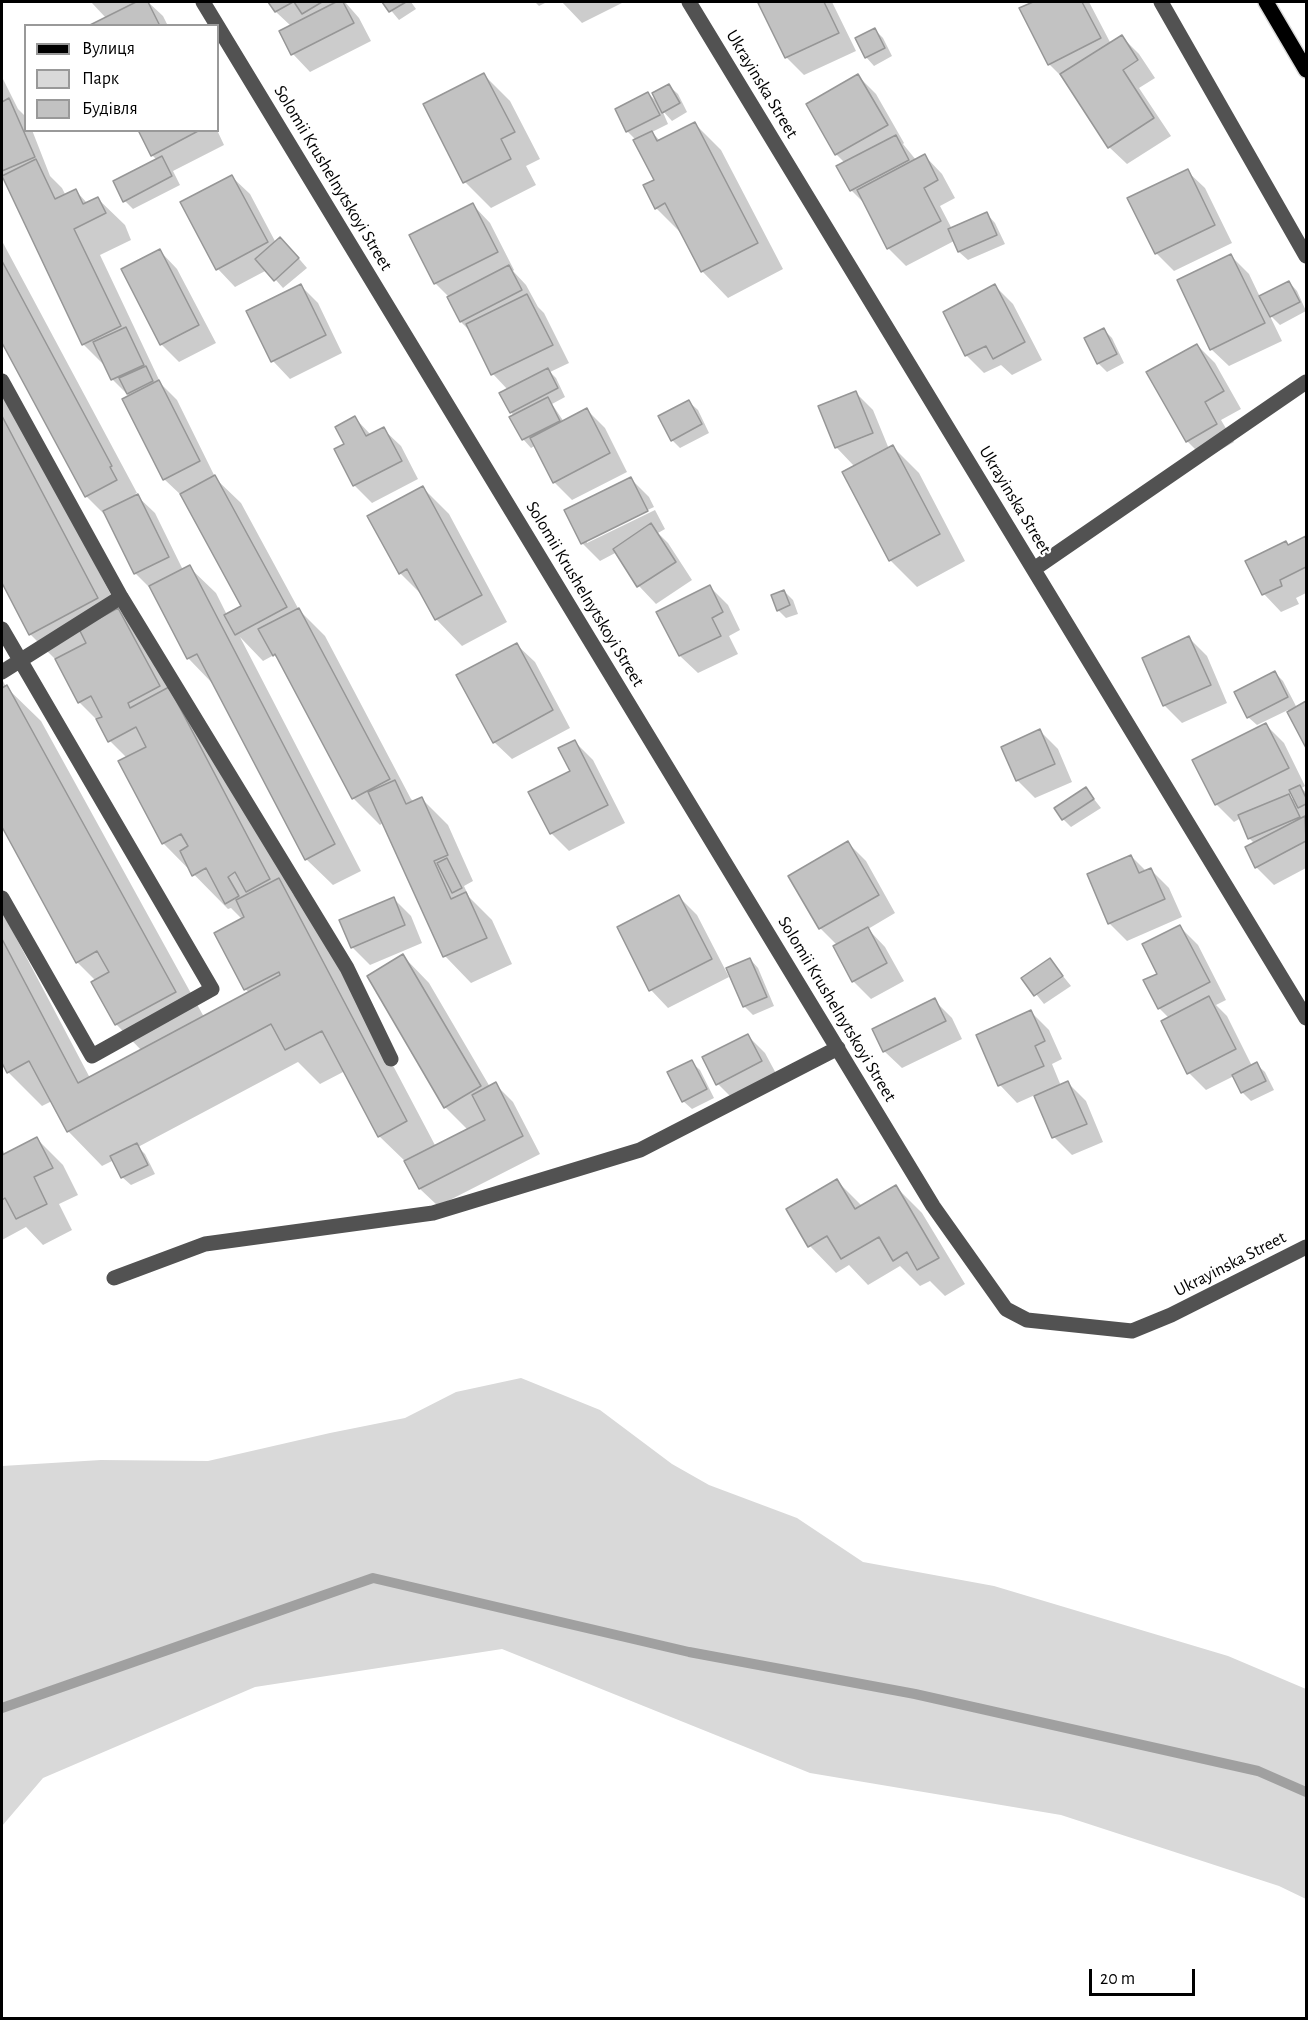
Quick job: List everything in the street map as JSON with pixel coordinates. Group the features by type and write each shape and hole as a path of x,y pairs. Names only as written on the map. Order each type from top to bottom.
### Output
{"main road":[{"path":"1266,2 1306,70"}],"street":[{"name":"Solomii Krushelnytskoyi Street","path":"203,2 216,24"},
{"name":"Ukrayinska Street","path":"689,2 1306,1018"},
{"path":"1161,2 1306,256"},
{"name":"Solomii Krushelnytskoyi Street","path":"219,28 933,1206 1006,1309 1027,1320 1132,1331 1171,1316"},
{"path":"2,381 121,597 347,968 391,1059"},
{"path":"1034,569 1306,382"},
{"path":"2,672 121,597"},
{"path":"2,629 212,989 92,1056 2,898"},
{"path":"114,1278 205,1244 434,1214 640,1150 838,1048"},
{"name":"Ukrayinska Street","path":"1171,1316 1306,1246"}],"green space":[{"path":"521,1378 600,1410 672,1464 709,1485 797,1518 863,1562 994,1586 1228,1656 1306,1689 1306,1899 1279,1886 1061,1815 810,1773 502,1649 255,1687 43,1778 2,1826 2,1466 101,1460 208,1461 405,1418 456,1392"}],"building":[{"path":"136,2 148,2 159,24 92,24"},
{"path":"268,2 293,2 275,12"},
{"path":"294,2 322,2 302,14"},
{"path":"336,2 343,2 354,23 291,55 279,31"},
{"path":"382,2 406,2 389,12"},
{"path":"824,2 839,33 785,58 758,3"},
{"path":"1033,2 1082,2 1101,38 1048,65 1019,8"},
{"path":"875,28 885,48 865,58 855,38"},
{"path":"1122,35 1138,60 1123,70 1154,118 1108,148 1060,74"},
{"path":"484,73 515,132 501,139 511,159 463,183 423,104"},
{"path":"858,74 888,125 835,155 806,104"},
{"path":"669,84 680,103 662,113 652,93"},
{"path":"648,92 660,115 626,132 615,109"},
{"path":"9,98 35,157 2,171 2,102"},
{"path":"695,122 758,243 701,272 665,203 655,209 643,185 654,180 633,140 652,131 657,141"},
{"path":"139,132 196,132 151,156"},
{"path":"896,135 909,160 850,191 836,166"},
{"path":"925,154 938,180 924,188 941,221 887,249 857,190"},
{"path":"162,156 172,176 123,202 113,181"},
{"path":"36,159 55,199 76,189 83,204 98,197 106,213 74,229 121,326 82,345 2,176"},
{"path":"1188,169 1215,225 1155,254 1127,198"},
{"path":"232,175 268,242 216,270 180,202"},
{"path":"473,203 498,252 434,284 409,235"},
{"path":"987,212 997,235 958,252 948,229"},
{"path":"280,237 299,258 274,281 255,259"},
{"path":"160,249 199,325 160,345 121,269"},
{"path":"1231,254 1265,323 1210,350 1177,280"},
{"path":"2,261 112,466 110,467 117,480 85,497 2,343"},
{"path":"509,265 522,290 460,322 447,297"},
{"path":"1289,281 1300,302 1270,317 1259,296"},
{"path":"301,284 326,335 271,362 246,311"},
{"path":"995,284 1025,342 993,359 986,346 965,356 943,312"},
{"path":"527,294 553,345 491,375 466,324"},
{"path":"126,327 144,365 111,380 93,342"},
{"path":"1104,328 1117,354 1097,364 1084,338"},
{"path":"1197,344 1224,391 1205,402 1217,424 1186,442 1146,372"},
{"path":"146,366 153,381 127,394 119,378"},
{"path":"548,368 558,388 510,413 499,393"},
{"path":"159,380 200,461 163,480 122,399"},
{"path":"856,391 873,433 835,448 818,406"},
{"path":"548,397 560,421 522,440 509,417"},
{"path":"689,400 702,424 671,441 658,416"},
{"path":"587,408 610,453 553,483 530,438"},
{"path":"2,416 98,598 29,635 2,583"},
{"path":"355,416 366,436 384,427 402,461 353,486 334,449 344,444 335,427"},
{"path":"893,445 940,534 889,561 842,472"},
{"path":"215,475 287,607 235,635 224,615 241,606 180,494"},
{"path":"631,477 648,511 581,544 564,510"},
{"path":"423,486 482,595 435,620 407,569 399,574 367,516"},
{"path":"138,494 169,557 134,574 103,511"},
{"path":"651,523 676,562 637,587 613,549"},
{"path":"1306,536 1306,567 1280,580 1282,586 1262,595 1245,561 1286,541 1288,545"},
{"path":"190,565 335,844 305,860 197,654 187,659 149,586"},
{"path":"710,585 723,612 712,618 721,636 679,656 656,612"},
{"path":"784,590 790,605 777,611 771,595"},
{"path":"118,608 160,686 128,703 130,708 169,687 270,879 246,892 235,872 228,877 239,896 225,904 206,868 192,876 180,851 188,846 181,834 162,844 118,761 146,747 136,727 108,742 96,719 102,717 91,696 78,703 55,659 86,643 79,629"},
{"path":"299,608 390,779 352,799 275,654 273,656 258,629"},
{"path":"1189,636 1211,685 1163,706 1142,658"},
{"path":"517,643 553,710 493,743 456,675"},
{"path":"1275,671 1288,697 1247,718 1234,692"},
{"path":"7,685 176,992 115,1025 91,982 109,972 97,951 76,963 2,827 2,688"},
{"path":"1306,701 1306,748 1287,712"},
{"path":"1266,723 1289,768 1215,805 1192,760"},
{"path":"1040,729 1055,764 1016,781 1001,747"},
{"path":"575,740 608,805 550,834 528,792 570,771 558,748"},
{"path":"395,780 406,804 422,797 448,855 434,861 451,899 466,892 487,938 443,957 368,792"},
{"path":"1300,785 1306,798 1306,804 1298,808 1289,790"},
{"path":"1086,787 1094,799 1062,820 1054,808"},
{"path":"1289,794 1300,817 1248,839 1238,815"},
{"path":"1305,816 1306,841 1255,868 1245,847"},
{"path":"848,841 879,895 819,929 788,876"},
{"path":"1131,855 1139,873 1151,868 1165,899 1108,924 1087,874"},
{"path":"447,858 462,888 452,893 437,863"},
{"path":"279,878 407,1121 378,1137 322,1031 285,1050 271,1024 67,1132 29,1061 7,1073 2,1063 2,939 78,1083 280,975 279,972 244,990 214,933 244,917 236,900"},
{"path":"679,895 712,959 649,991 617,927"},
{"path":"394,897 405,925 351,948 339,920"},
{"path":"1180,925 1210,982 1158,1009 1143,980 1157,974 1142,944"},
{"path":"868,927 887,963 852,982 833,946"},
{"path":"403,954 481,1086 444,1108 367,976"},
{"path":"750,958 767,997 743,1007 726,968"},
{"path":"1050,958 1063,976 1034,996 1021,978"},
{"path":"1209,996 1236,1049 1187,1074 1161,1021"},
{"path":"935,998 946,1021 883,1052 872,1029"},
{"path":"1031,1010 1045,1041 1035,1046 1044,1066 998,1086 976,1035"},
{"path":"748,1034 762,1061 716,1085 702,1057"},
{"path":"692,1060 707,1089 682,1102 667,1072"},
{"path":"1257,1062 1266,1081 1241,1093 1232,1075"},
{"path":"1068,1081 1087,1124 1052,1138 1034,1096"},
{"path":"496,1082 523,1136 419,1189 404,1161 485,1120 472,1095"},
{"path":"37,1137 53,1168 34,1177 47,1204 16,1219 5,1198 2,1200 2,1155"},
{"path":"137,1143 148,1165 121,1178 110,1156"},
{"path":"837,1179 855,1209 896,1185 939,1258 917,1270 907,1252 893,1261 879,1237 841,1259 827,1236 808,1247 786,1209"}],"waterway":[{"path":"2,1708 373,1578 689,1652 915,1694 1258,1771 1306,1792"}]}
